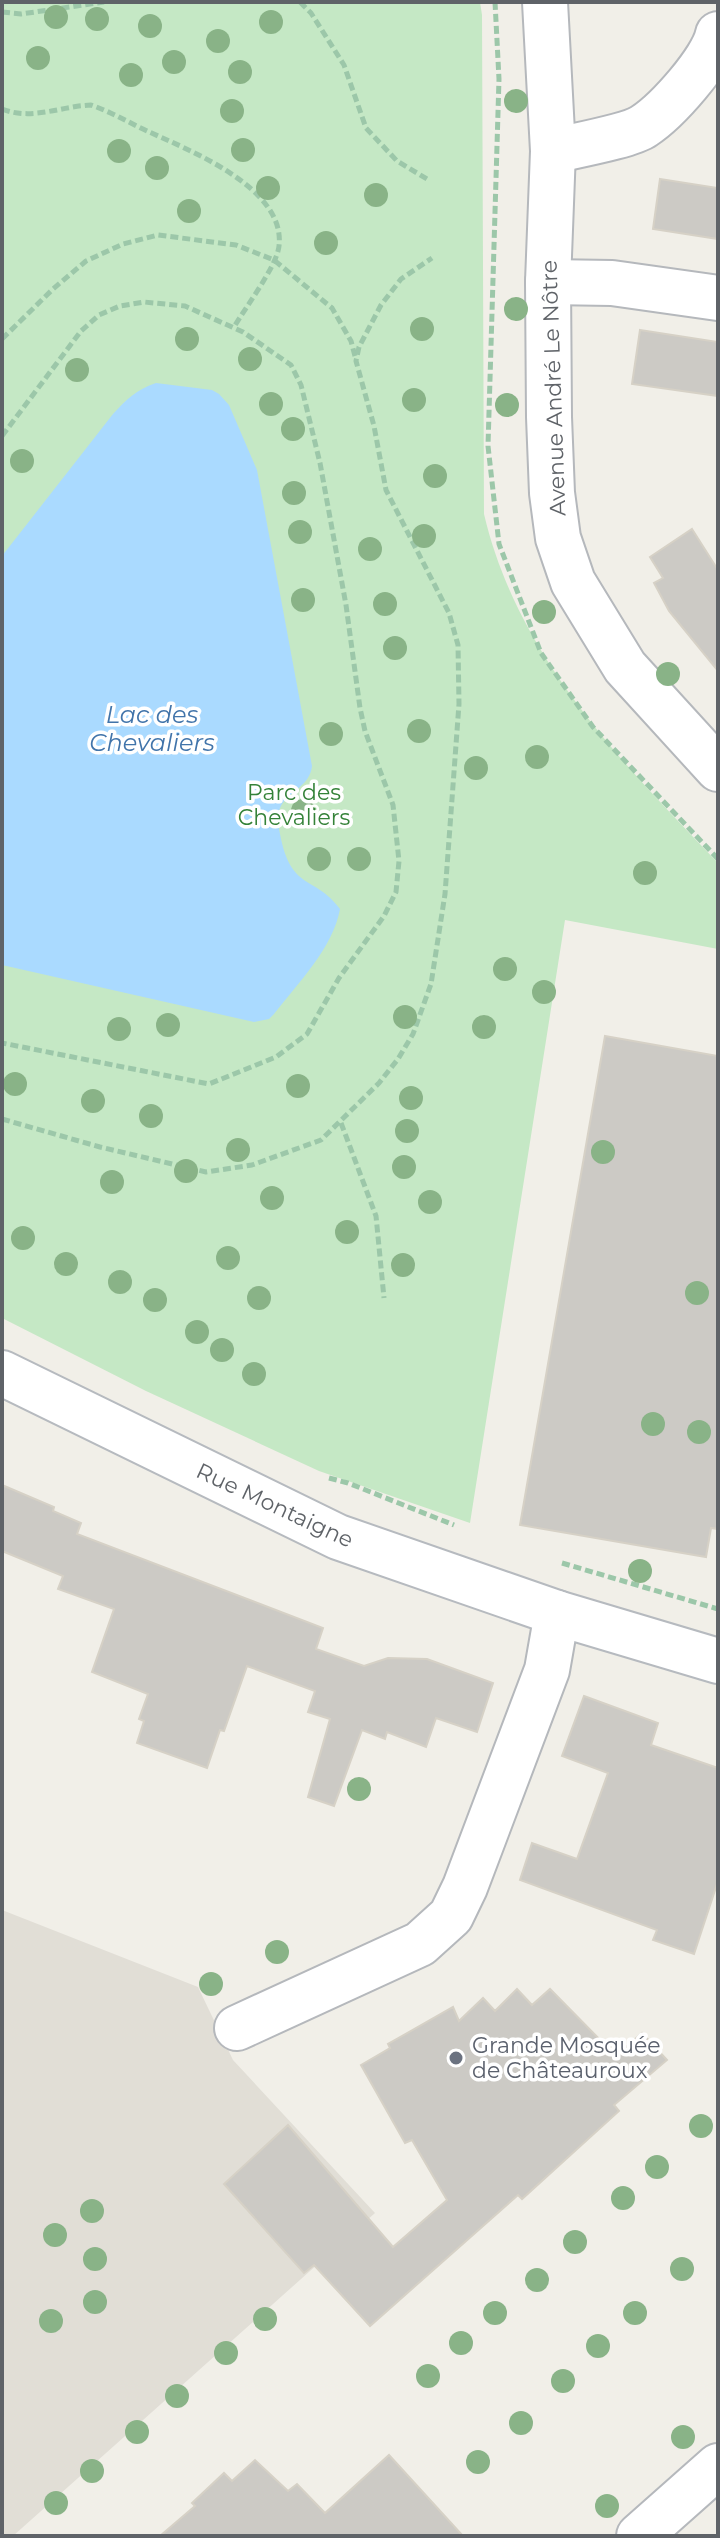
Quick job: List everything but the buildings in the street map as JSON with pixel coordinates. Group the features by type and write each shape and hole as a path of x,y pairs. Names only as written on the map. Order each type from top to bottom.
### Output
{"street":[{"name":"Avenue André Le Nôtre","path":"545,2 553,151 548,282 552,493 558,538 573,582 625,667 718,769"},
{"path":"553,151 643,128 686,87 716,45 718,34"},
{"path":"548,282 612,283 718,298"},
{"name":"Rue Montaigne","path":"2,1373 338,1537 557,1613 718,1661"},
{"path":"237,2028 420,1944 451,1916 465,1887 547,1670 557,1613"},
{"path":"639,2536 718,2466"}],"path":[{"path":"2,12 21,14 104,2"},
{"path":"300,2 311,13 344,65 366,128 397,161 427,179"},
{"path":"2,109 24,115 91,105 219,164 246,184 278,224 280,248 234,327"},
{"path":"2,339 86,261 123,244 158,235 187,238 236,245 274,260 332,308 351,341 374,426 386,490 456,631 459,704 445,894 431,984 418,1023 398,1059 341,1123 321,1140 281,1155 252,1165 206,1172 100,1147 2,1119"},
{"path":"356,361 359,347 381,305 401,279 432,258"},
{"path":"2,436 81,331 99,315 120,306 144,302 185,306 234,327 267,346 291,365 301,385 320,463 360,708 365,731 393,805 399,861 396,892 384,916 339,978 307,1034 276,1057 209,1084 2,1043"},
{"path":"341,1123 376,1216 384,1298"},
{"path":"319,1476 348,1483 465,1530"},
{"path":"553,1560 718,1609"}],"shaded area":[{"path":"2,1910 198,1987 233,2060 375,2213 13,2536 2,2536"}],"green space":[{"name":"Parc des Chevaliers","path":"2,2 480,2 484,514 500,565 521,614 547,660 610,745 718,863 718,949 565,920 470,1523 319,1471 146,1391 2,1318"}],"water":[{"name":"Lac des Chevaliers","path":"156,383 212,390 219,394 229,405 257,470 312,766 308,778 282,804 278,815 279,830 290,865 340,909 330,938 304,977 269,1019 254,1022 2,965 2,556 113,414 143,388"}],"place":[{"name":"Grande Mosquée de Châteauroux","path":"456,2058"}]}
